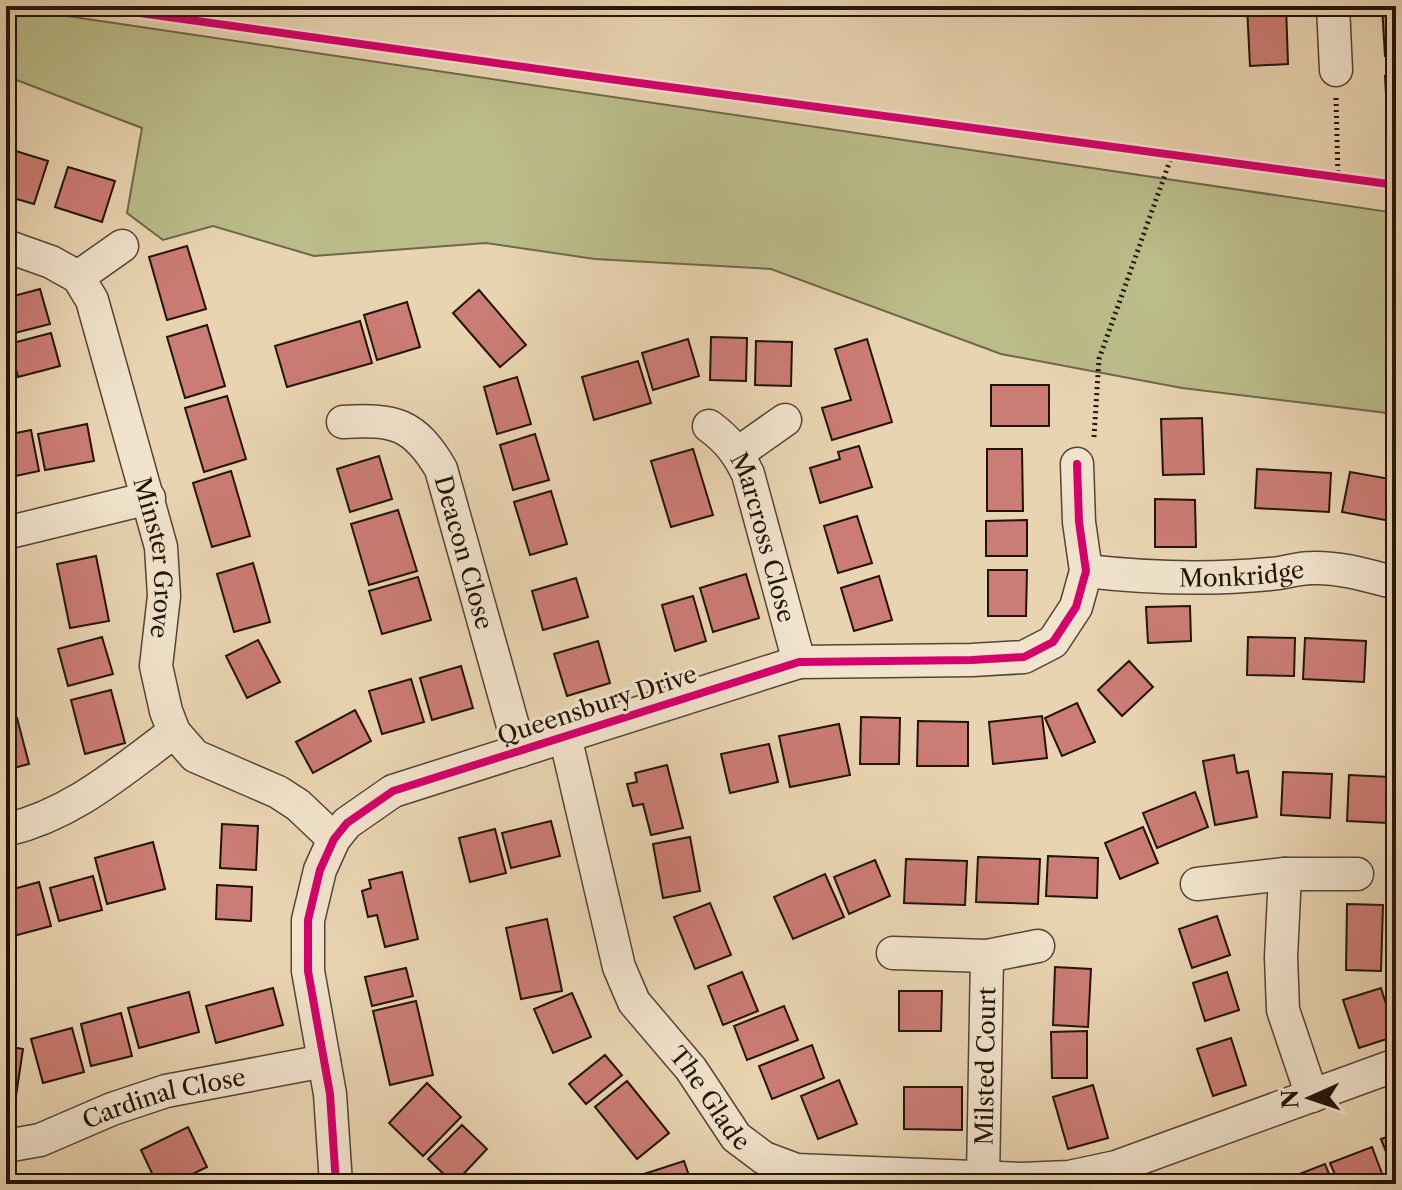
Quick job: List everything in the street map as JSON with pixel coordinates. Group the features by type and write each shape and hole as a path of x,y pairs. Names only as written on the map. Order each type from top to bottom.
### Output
{"street":[{"path":"1333,6 1336,70"},
{"path":"6,246 51,262 78,277 122,246"},
{"name":"Minster Grove","path":"78,277 92,300 161,547 164,596 156,666 174,732 195,756 278,792 298,805 334,839"},
{"name":"Deacon Close","path":"343,422 380,420 408,430 428,446 441,469 520,751"},
{"path":"738,453 785,420"},
{"name":"Marcross Close","path":"709,426 725,437 738,453 748,474 799,662"},
{"name":"Queensbury Drive","path":"336,1184 330,1094 308,971 308,920 320,870 334,839 347,823 393,791 799,662 1024,657 1053,642 1076,607 1086,571 1079,522 1077,464"},
{"path":"6,533 149,498"},
{"name":"Monkridge","path":"1086,571 1139,577 1199,577 1270,574 1312,568 1350,571 1396,583"},
{"path":"6,830 37,823 89,795 174,732"},
{"name":"The Glade","path":"565,736 619,967 634,1002 691,1069 736,1137 764,1158 796,1170 983,1178 1069,1177 1116,1167 1396,1065"},
{"path":"1285,874 1281,957 1283,1010 1312,1096"},
{"path":"1197,884 1285,874 1357,874"},
{"path":"893,953 987,956 1038,946"},
{"name":"Milsted Court","path":"983,1178 987,956"},
{"name":"Cardinal Close","path":"6,1146 40,1140 112,1109 166,1091 324,1061"}],"path":[{"path":"1336,70 1338,177"},
{"path":"1077,464 1093,446 1099,359 1172,155"}],"green space":[{"path":"6,7 1396,213 1396,414 1182,388 1001,354 771,269 595,259 486,243 314,256 213,226 163,240 127,213 142,128 6,76"}],"building":[{"path":"1247,6 1286,6 1288,64 1250,66"},
{"path":"1382,6 1396,6 1396,56 1385,56"},
{"path":"1396,75 1396,113 1387,114 1385,76"},
{"path":"6,148 48,161 34,204 6,196"},
{"path":"68,167 115,181 102,222 55,207"},
{"path":"187,246 206,309 167,320 149,257"},
{"path":"40,289 50,324 7,335 6,298"},
{"path":"479,290 526,345 500,367 453,313"},
{"path":"407,302 420,347 377,360 364,315"},
{"path":"360,321 372,363 287,387 275,346"},
{"path":"207,325 225,386 185,398 167,337"},
{"path":"51,333 60,366 18,377 9,344"},
{"path":"711,337 747,338 746,381 710,380"},
{"path":"688,339 699,376 653,390 642,353"},
{"path":"867,339 892,422 832,440 822,408 851,400 835,349"},
{"path":"756,341 792,342 791,386 755,385"},
{"path":"638,361 651,403 594,420 582,377"},
{"path":"517,377 531,424 497,434 484,387"},
{"path":"991,385 1049,385 1049,426 991,426"},
{"path":"227,396 246,459 204,472 185,408"},
{"path":"1202,418 1204,474 1163,475 1161,419"},
{"path":"87,424 94,461 45,470 38,434"},
{"path":"31,430 39,471 6,478 6,435"},
{"path":"535,434 549,480 513,490 500,445"},
{"path":"859,446 872,487 820,503 810,468 840,459 838,452"},
{"path":"693,449 713,515 671,527 651,461"},
{"path":"987,449 1022,449 1023,511 987,511"},
{"path":"379,456 392,499 350,512 337,469"},
{"path":"1257,469 1331,473 1329,512 1255,508"},
{"path":"231,471 250,536 212,547 193,483"},
{"path":"1350,472 1396,480 1396,522 1342,512"},
{"path":"551,491 567,544 530,555 514,502"},
{"path":"1155,499 1195,500 1196,547 1155,547"},
{"path":"398,510 417,571 369,585 351,524"},
{"path":"857,516 872,563 838,573 824,526"},
{"path":"1027,520 1027,556 986,556 986,521"},
{"path":"96,556 109,621 70,628 57,564"},
{"path":"253,563 270,622 234,632 217,574"},
{"path":"988,570 1027,570 1026,616 988,616"},
{"path":"746,574 759,618 713,632 700,588"},
{"path":"879,576 892,620 854,631 841,588"},
{"path":"418,577 431,620 382,634 369,591"},
{"path":"576,578 588,617 543,630 532,591"},
{"path":"693,596 706,641 675,651 662,605"},
{"path":"1190,606 1191,641 1148,643 1146,607"},
{"path":"102,637 113,674 68,686 58,649"},
{"path":"1248,637 1295,638 1294,676 1247,675"},
{"path":"1305,638 1366,641 1364,682 1303,679"},
{"path":"258,640 280,682 247,698 226,656"},
{"path":"598,641 610,683 567,696 554,654"},
{"path":"1129,661 1153,687 1122,716 1098,690"},
{"path":"461,666 473,708 432,720 420,678"},
{"path":"411,679 424,722 382,734 369,691"},
{"path":"111,690 125,743 85,754 71,700"},
{"path":"1077,703 1095,742 1062,756 1045,718"},
{"path":"355,710 371,741 313,773 296,742"},
{"path":"1042,716 1047,758 993,764 989,722"},
{"path":"861,717 900,718 899,764 860,764"},
{"path":"17,718 29,764 6,770 6,721"},
{"path":"918,721 968,722 968,766 917,766"},
{"path":"839,724 850,775 790,787 779,736"},
{"path":"769,744 778,782 730,793 721,754"},
{"path":"1234,755 1237,773 1248,771 1257,817 1215,825 1203,761"},
{"path":"667,765 683,828 651,835 643,804 633,806 627,784 637,782 635,773"},
{"path":"1283,772 1332,774 1330,818 1281,815"},
{"path":"1349,775 1390,777 1388,823 1347,821"},
{"path":"1195,792 1208,827 1157,848 1143,813"},
{"path":"551,821 560,856 511,868 502,833"},
{"path":"222,824 258,826 256,870 220,868"},
{"path":"1143,827 1158,863 1120,879 1105,843"},
{"path":"495,829 506,873 470,882 459,838"},
{"path":"690,837 700,891 663,898 653,844"},
{"path":"153,842 165,889 107,904 95,858"},
{"path":"1048,856 1098,858 1097,898 1046,896"},
{"path":"978,857 1040,859 1038,904 976,902"},
{"path":"906,859 967,861 965,905 904,903"},
{"path":"875,860 890,896 849,914 834,877"},
{"path":"402,872 418,939 385,947 377,915 368,917 362,891 371,888 369,880"},
{"path":"825,874 844,917 793,939 774,897"},
{"path":"93,876 102,910 59,921 50,888"},
{"path":"39,882 51,926 6,938 6,891"},
{"path":"217,885 252,887 251,921 216,919"},
{"path":"710,903 731,955 695,969 674,917"},
{"path":"1347,904 1383,905 1381,971 1346,970"},
{"path":"1217,916 1230,955 1192,968 1179,929"},
{"path":"547,919 562,991 521,999 506,928"},
{"path":"1055,967 1091,969 1088,1027 1053,1025"},
{"path":"406,968 413,996 372,1006 365,977"},
{"path":"742,972 758,1011 723,1025 708,986"},
{"path":"1227,972 1239,1010 1205,1021 1193,983"},
{"path":"273,988 283,1025 216,1043 206,1006"},
{"path":"1381,988 1396,1036 1359,1048 1343,1000"},
{"path":"899,991 942,991 941,1031 899,1031"},
{"path":"189,992 199,1032 139,1048 128,1008"},
{"path":"572,993 591,1037 553,1053 534,1009"},
{"path":"416,1001 433,1075 390,1085 373,1011"},
{"path":"784,1006 798,1040 747,1060 734,1026"},
{"path":"121,1013 132,1056 91,1066 81,1024"},
{"path":"72,1028 84,1072 43,1083 31,1039"},
{"path":"1087,1031 1087,1078 1052,1078 1051,1032"},
{"path":"1231,1038 1246,1085 1213,1096 1197,1049"},
{"path":"812,1045 824,1078 772,1099 759,1066"},
{"path":"6,1046 23,1049 16,1096 6,1095"},
{"path":"605,1055 622,1075 586,1104 569,1084"},
{"path":"839,1080 857,1124 818,1139 801,1096"},
{"path":"627,1081 669,1133 637,1159 595,1107"},
{"path":"427,1083 461,1117 423,1156 389,1123"},
{"path":"1093,1085 1108,1138 1068,1149 1053,1097"},
{"path":"904,1087 962,1087 962,1130 904,1129"},
{"path":"462,1125 487,1149 454,1184 428,1159"},
{"path":"188,1127 207,1167 172,1184 157,1184 141,1150"},
{"path":"1396,1134 1396,1177 1381,1139"},
{"path":"1372,1147 1386,1184 1339,1184 1330,1163"},
{"path":"684,1161 692,1184 644,1184 641,1175"},
{"path":"1325,1164 1333,1184 1291,1184 1289,1178"}],"cycle path":[{"path":"90,6 1396,185"},
{"path":"336,1184 330,1094 308,971 308,920 320,870 334,839 347,823 393,791 799,662 1024,657 1053,642 1076,607 1086,571 1079,522 1077,464"}]}
